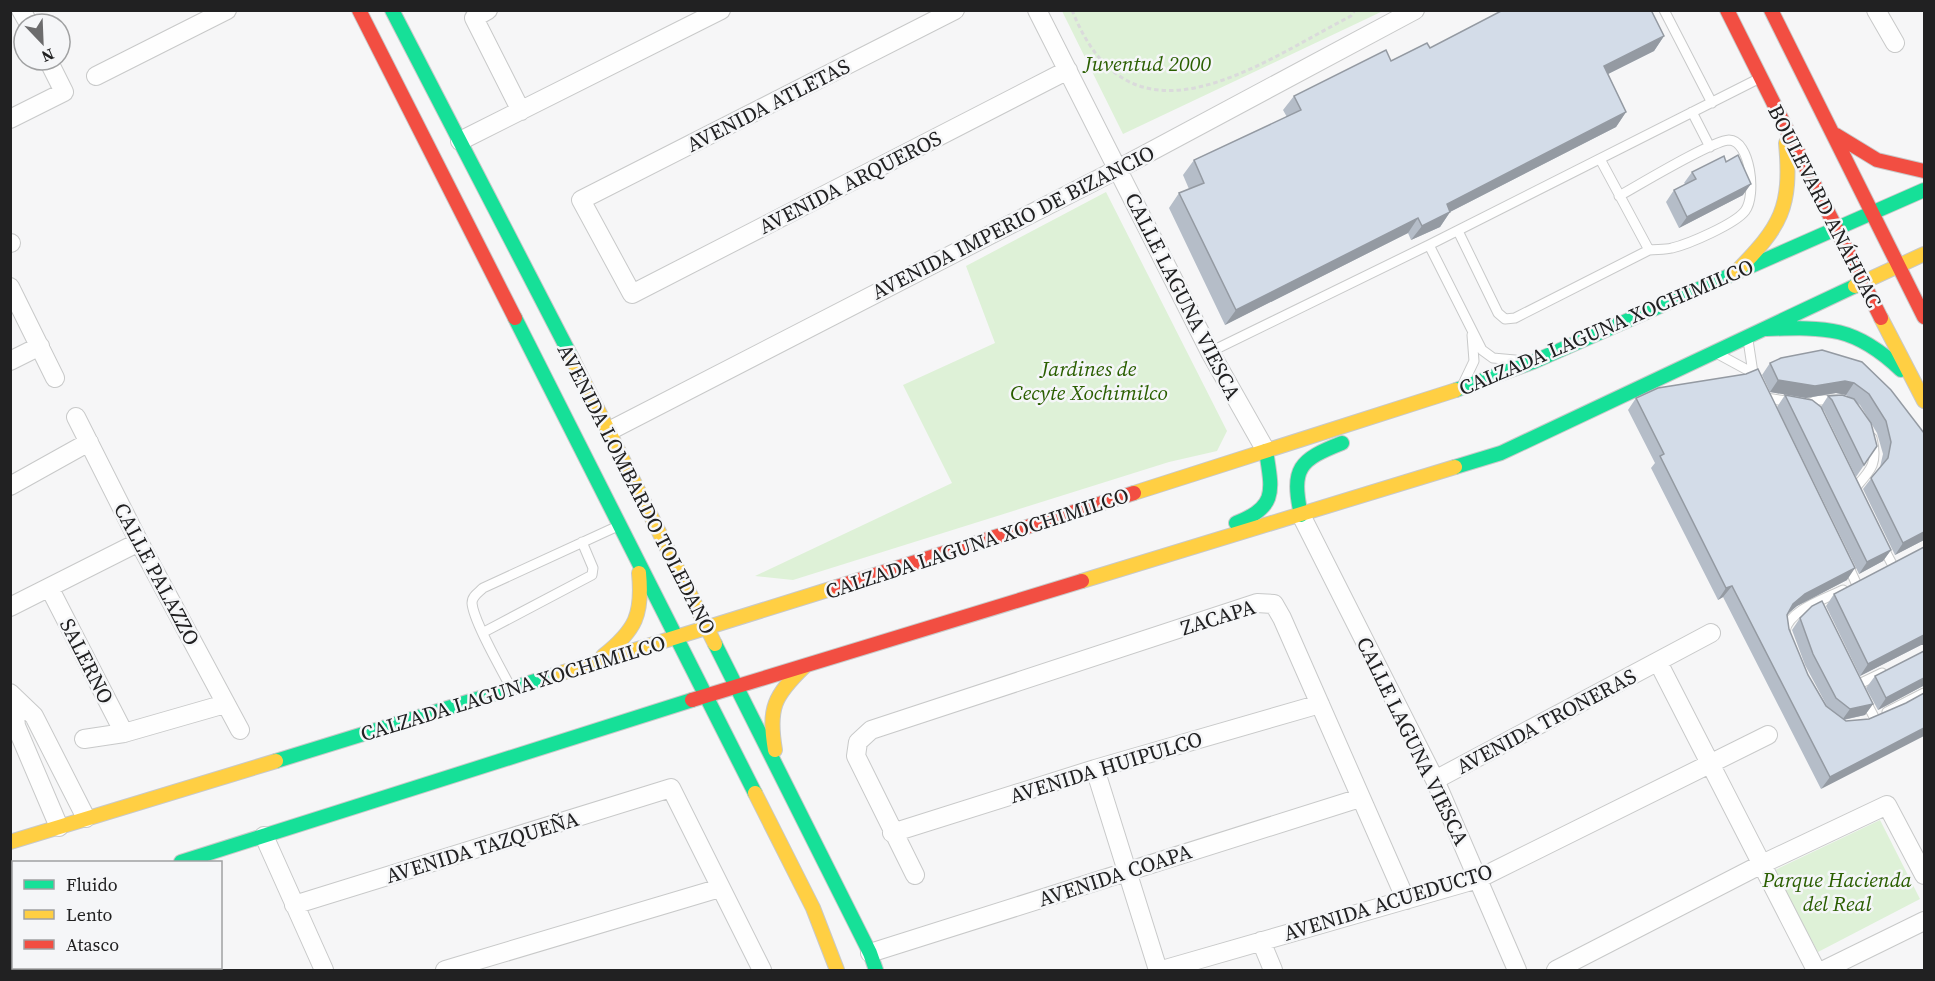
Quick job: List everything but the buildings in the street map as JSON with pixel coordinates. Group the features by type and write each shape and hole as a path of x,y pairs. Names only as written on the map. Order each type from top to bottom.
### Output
{"main road":[{"name":"AVENIDA LOMBARDO TOLEDANO","path":"359,10 813,908 837,970"},
{"name":"AVENIDA LOMBARDO TOLEDANO","path":"392,10 609,431 873,962"},
{"name":"BOULEVARD ANÁHUAC","path":"1727,10 1759,78 1924,401"},
{"name":"BOULEVARD ANÁHUAC","path":"1771,10 1924,317"},
{"path":"391,75 403,72 416,76 457,136"},
{"path":"1737,271 1768,240 1786,208 1790,179 1784,127"},
{"path":"1831,132 1863,154 1895,168 1924,171"},
{"name":"CALZADA LAGUNA XOCHIMILCO","path":"10,842 676,638 1449,393 1533,362 1924,190"},
{"path":"184,861 736,686 1501,453 1924,254"},
{"path":"1766,329 1815,327 1852,333 1881,348 1917,386"},
{"path":"1301,515 1293,485 1300,466 1311,455 1462,396 1490,379"},
{"path":"1062,586 1074,577 1099,566 1256,517 1268,502 1271,490 1266,451"},
{"path":"594,663 632,631 640,613 638,564"},
{"path":"780,774 771,724 772,707 779,691 808,664"}],"street":[{"path":"96,76 227,10"},
{"path":"457,136 521,111 721,10"},
{"name":"AVENIDA ATLETAS","path":"632,294 581,200 955,10"},
{"name":"CALLE LAGUNA VIESCA","path":"1037,10 1210,352 1266,451"},
{"name":"AVENIDA IMPERIO DE BIZANCIO","path":"609,431 1118,169 1415,10"},
{"path":"1881,12 1895,43"},
{"path":"481,14 521,111"},
{"name":"AVENIDA ARQUEROS","path":"632,294 1068,70"},
{"path":"10,119 64,92 54,72"},
{"path":"10,287 55,378"},
{"path":"10,361 40,346"},
{"name":"CALLE PALAZZO","path":"76,417 139,542 240,730"},
{"path":"10,486 89,442"},
{"name":"CALLE LAGUNA VIESCA","path":"1301,515 1435,780 1517,970"},
{"path":"10,607 50,589 139,542"},
{"name":"SALERNO","path":"50,589 124,733"},
{"name":"ZACAPA","path":"892,833 856,756 858,742 871,730 1257,603 1274,604 1406,900"},
{"name":"AVENIDA TRONERAS","path":"1435,780 1711,633"},
{"path":"1658,662 1760,865 1816,970"},
{"path":"12,695 34,717 86,818"},
{"path":"12,695 16,726 59,827"},
{"path":"84,739 124,733 225,704"},
{"name":"AVENIDA HUIPULCO","path":"892,833 1095,769 1320,704"},
{"name":"AVENIDA ACUEDUCTO","path":"1160,970 1478,879 1768,735"},
{"path":"1095,769 1160,970"},
{"name":"AVENIDA TAZQUEÑA","path":"294,905 671,788 720,888"},
{"name":"AVENIDA COAPA","path":"873,962 1127,870 1360,798"},
{"path":"1556,970 1760,865 1887,805 1924,875"},
{"path":"892,833 915,875"},
{"path":"264,836 324,970"},
{"path":"445,970 720,888 762,970"},
{"path":"1824,970 1924,921"},
{"path":"1261,941 1273,970"}],"lane":[{"path":"1664,10 1712,103"},
{"path":"1210,352 1458,231 1759,78"},
{"path":"1692,112 1710,147"},
{"path":"1458,231 1498,313 1505,319 1515,318 1649,250 1672,248 1738,218 1750,203 1753,194 1752,178 1742,150 1736,141 1730,140 1710,147 1619,196"},
{"path":"1600,159 1649,250"},
{"path":"1429,245 1482,350 1493,358 1533,362"},
{"path":"1449,393 1463,383 1472,368 1474,361 1472,333"},
{"path":"1748,338 1753,373 1771,408"},
{"path":"1717,353 1753,373"},
{"path":"1766,398 1807,405 1829,398 1851,404"},
{"path":"1807,405 1818,414"},
{"path":"1855,488 1874,465 1876,453 1868,429"},
{"path":"1850,478 1859,498"},
{"path":"511,689 472,605 474,596 483,588 619,526"},
{"path":"1878,536 1891,564"},
{"path":"484,632 592,575 594,571 582,543"},
{"path":"1790,645 1785,629 1789,621 1817,603 1861,581 1841,552"},
{"path":"1817,603 1822,613"},
{"path":"1857,685 1895,666"},
{"path":"1848,668 1857,685 1869,719 1924,693"}],"path":[{"path":"1072,10 1105,66 1142,89 1179,92 1229,79 1351,16 1355,10"}],"green space":[{"name":"Juventud 2000","path":"1062,11 1383,11 1123,134"},
{"name":"Jardines de Cecyte Xochimilco","path":"1106,192 1227,431 1217,451 1169,462 793,580 755,576 952,483 903,385 995,343 966,266"},
{"name":"Parque Hacienda del Real","path":"1880,820 1920,899 1818,952 1773,871"}],"traffic: fast":[{"path":"392,10 573,360"},
{"path":"1456,390 1533,362 1924,190"},
{"path":"1455,467 1501,453 1855,286"},
{"path":"515,318 755,793"},
{"path":"1766,329 1806,328 1839,332 1869,345 1901,370"},
{"path":"1301,515 1297,486 1302,468 1316,455 1342,443"},
{"path":"1236,523 1259,510 1269,496 1270,476 1266,451"},
{"path":"715,644 870,953 876,970"},
{"path":"276,761 561,673"},
{"path":"184,861 692,700"}],"traffic: slow":[{"path":"1737,271 1764,241 1780,214 1787,184 1786,143"},
{"path":"1855,286 1924,254"},
{"path":"1881,318 1924,401"},
{"path":"573,360 715,644"},
{"path":"1134,493 1456,390"},
{"path":"1082,581 1455,467"},
{"path":"603,656 623,638 635,620 640,600 639,573"},
{"path":"561,673 837,587"},
{"path":"775,750 772,723 776,704 786,686 804,667"},
{"path":"10,842 276,761"},
{"path":"755,793 813,908 837,970"}],"traffic: jam":[{"path":"359,10 515,318"},
{"path":"1727,10 1881,318"},
{"path":"1771,10 1924,317"},
{"path":"1836,135 1877,160 1924,171"},
{"path":"837,587 1134,493"},
{"path":"692,700 1082,581"}]}
